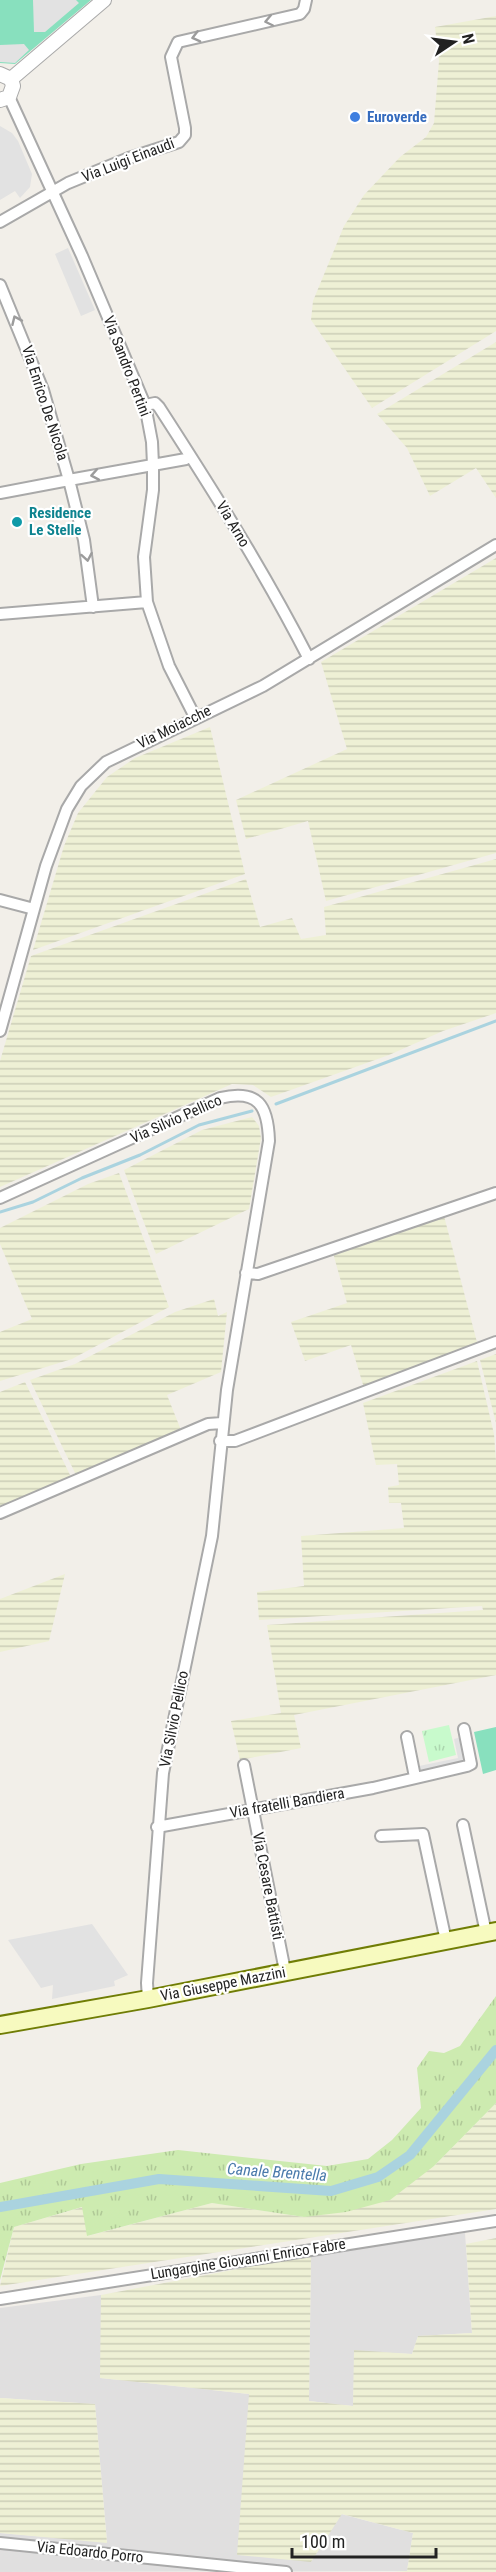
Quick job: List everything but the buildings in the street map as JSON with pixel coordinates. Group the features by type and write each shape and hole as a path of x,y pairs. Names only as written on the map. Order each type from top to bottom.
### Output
{"main road":[{"name":"Via Giuseppe Mazzini","path":"0,2025 148,1999 491,1932"}],"street":[{"path":"4,98 13,86 5,77 104,0"},
{"name":"Via Luigi Einaudi","path":"52,191 129,158 179,142 185,135 171,57 178,42 300,14 309,1"},
{"name":"Via Sandro Pertini","path":"4,98 52,191 127,359 145,405 152,442 153,465 153,490 144,557 147,602 169,666 195,717"},
{"path":"0,222 52,191"},
{"name":"Via Enrico De Nicola","path":"0,285 43,390 69,480 186,459"},
{"name":"Via Arno","path":"145,405 154,403 159,406 193,457 275,593 309,658"},
{"path":"0,493 69,480 84,540 93,607"},
{"name":"Via Moiacche","path":"0,1031 54,842 67,809 81,786 105,762 263,686 496,545"},
{"path":"0,614 147,602"},
{"path":"0,900 34,909"},
{"name":"Via Silvio Pellico","path":"0,1198 220,1098 235,1095 248,1096 264,1109 269,1141 222,1424 214,1525 170,1730 157,1827 147,1983 148,1999"},
{"path":"246,1273 258,1274 496,1193"},
{"path":"220,1441 235,1441 496,1342"},
{"path":"0,1513 208,1424 222,1424"},
{"name":"Via fratelli Bandiera","path":"157,1827 373,1788 471,1764 464,1729"},
{"path":"407,1737 416,1777"},
{"name":"Via Cesare Battisti","path":"244,1765 285,1971"},
{"path":"463,1825 491,1932"},
{"path":"381,1836 423,1834 446,1941"},
{"name":"Lungargine Giovanni Enrico Fabre","path":"0,2299 496,2221"},
{"name":"Via Edoardo Porro","path":"0,2543 286,2572"}],"shaded area":[{"path":"33,0 76,0 79,3 45,32 34,32"},
{"path":"24,44 29,50 15,63 0,62 0,45"},
{"path":"0,126 12,133 18,141 32,174 30,187 20,198 15,191 0,200"},
{"path":"68,248 95,310 81,316 55,254"},
{"path":"461,1737 466,1763 421,1773 419,1766 458,1758 454,1739"},
{"path":"92,1924 128,1975 114,1981 115,1986 52,1999 53,1985 41,1988 8,1940"},
{"path":"465,2233 472,2333 418,2336 412,2354 355,2351 353,2406 309,2401 311,2255"},
{"path":"101,2295 101,2378 249,2394 311,2562 341,2514 413,2533 407,2571 0,2572 0,2533 107,2542 95,2404 0,2398 0,2308"}],"green space":[{"path":"0,0 91,0 15,64 0,63"},
{"path":"496,16 496,331 372,408 311,320 313,301 344,226 364,195 400,157 426,137 434,123 439,61 435,27"},
{"path":"496,342 496,498 476,468 430,496 407,448 377,414"},
{"path":"496,558 496,853 326,901 308,821 246,839 236,800 347,749 321,662"},
{"path":"210,727 245,874 33,950 64,846 78,813 107,777 135,758"},
{"path":"496,859 496,1013 443,1031 389,1055 271,1097 253,1085 232,1084 0,1187 0,1061 31,956 246,879 260,927 292,918 301,939 326,935 324,907"},
{"path":"252,1117 259,1126 261,1138 249,1209 156,1254 124,1170 202,1130"},
{"path":"119,1173 169,1307 72,1359 0,1381 0,1332 32,1319 0,1244 0,1228 88,1184"},
{"path":"444,1216 478,1346 364,1388 351,1345 305,1361 291,1322 347,1303 333,1253"},
{"path":"214,1299 218,1316 227,1312 221,1372 167,1395 181,1430 76,1475 30,1380 75,1364 175,1312"},
{"path":"496,1354 496,1423 480,1360"},
{"path":"477,1361 494,1434 496,1461 496,1675 294,1715 301,1748 240,1760 231,1721 281,1713 267,1625 483,1610 482,1606 259,1620 257,1592 304,1586 301,1536 404,1528 401,1503 389,1503 388,1487 399,1485 397,1464 376,1465 363,1403"},
{"path":"25,1382 71,1477 0,1507 0,1392"},
{"path":"65,1574 49,1641 0,1652 0,1599"},
{"path":"449,1725 456,1755 429,1762 422,1731"},
{"path":"496,1727 496,1770 483,1774 474,1732"},
{"path":"496,1996 496,2103 434,2166 390,2200 346,2212 304,2217 212,2203 87,2236 82,2207 14,2227 0,2280 0,2183 81,2164 178,2150 327,2166 368,2159 392,2140 421,2108 417,2068 429,2051 444,2053 460,2046"},
{"path":"496,2103 496,2209 0,2286 14,2227 83,2207 88,2236 212,2203 304,2217 434,2166"},
{"path":"496,2238 496,2572 395,2572 407,2571 413,2533 342,2514 311,2562 237,2555 249,2394 100,2378 101,2295 311,2255 309,2401 353,2406 354,2350 412,2354 418,2336 472,2333 466,2244"},
{"path":"0,2398 95,2404 107,2543 0,2533"}],"waterway":[{"path":"276,1104 496,1021"},
{"path":"0,1212 33,1202 82,1178 140,1155 199,1125 252,1111"},
{"name":"Canale Brentella","path":"0,2207 159,2179 331,2191 378,2177 410,2155 496,2050"}],"place":[{"name":"Euroverde","path":"355,117"},
{"name":"Residence Le Stelle","path":"17,522"}]}
